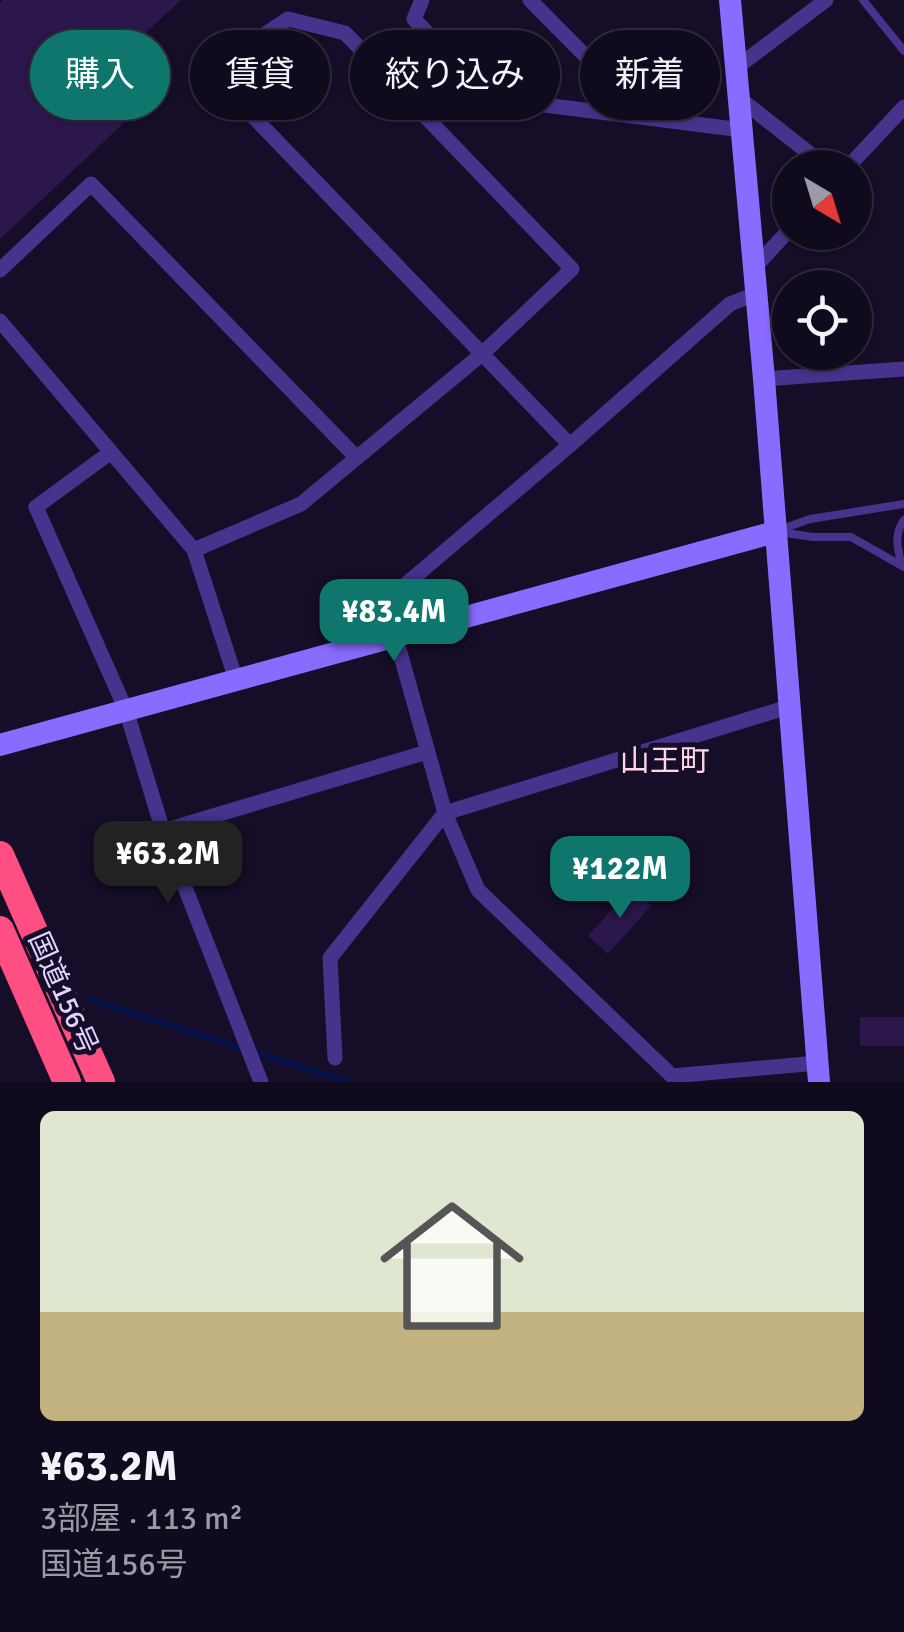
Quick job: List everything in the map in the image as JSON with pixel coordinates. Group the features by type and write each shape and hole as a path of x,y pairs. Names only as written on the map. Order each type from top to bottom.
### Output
{"highway":[{"name":"国道156号","path":"0,856 100,1082"},
{"name":"国道156号","path":"0,930 67,1082"}],"street":[{"path":"422,0 414,19 489,98 580,110"},
{"path":"530,0 580,51"},
{"path":"730,0 764,378 818,1073 668,1079 478,890 445,813 387,606 392,596 730,304 756,294"},
{"path":"736,68 826,0"},
{"path":"194,550 301,504 482,354 572,269 345,33 288,19 220,64 212,76 482,354 570,445"},
{"path":"739,98 805,150"},
{"path":"864,150 904,107"},
{"path":"662,120 742,130"},
{"path":"0,270 91,184 356,458"},
{"path":"754,268 772,248"},
{"path":"0,321 194,550 236,680"},
{"path":"764,378 904,369"},
{"path":"111,452 36,507 126,710 163,831 261,1082"},
{"path":"0,745 774,532"},
{"path":"334,1058 330,958 445,813 788,706"},
{"path":"163,831 428,752"}],"lane":[{"path":"863,0 904,51"},
{"path":"774,532 810,519 904,504"},
{"path":"903,567 897,546 898,528 904,520"},
{"path":"774,532 812,537 851,536 903,567"}],"building":[{"path":"181,0 149,30 30,30 30,120 127,120 0,239 0,3"},
{"path":"631,888 651,906 608,954 588,936"},
{"path":"860,1017 904,1017 904,1046 860,1046"}],"waterway":[{"path":"91,1000 348,1082"}],"district":[{"name":"山王町","path":"665,761"}]}
